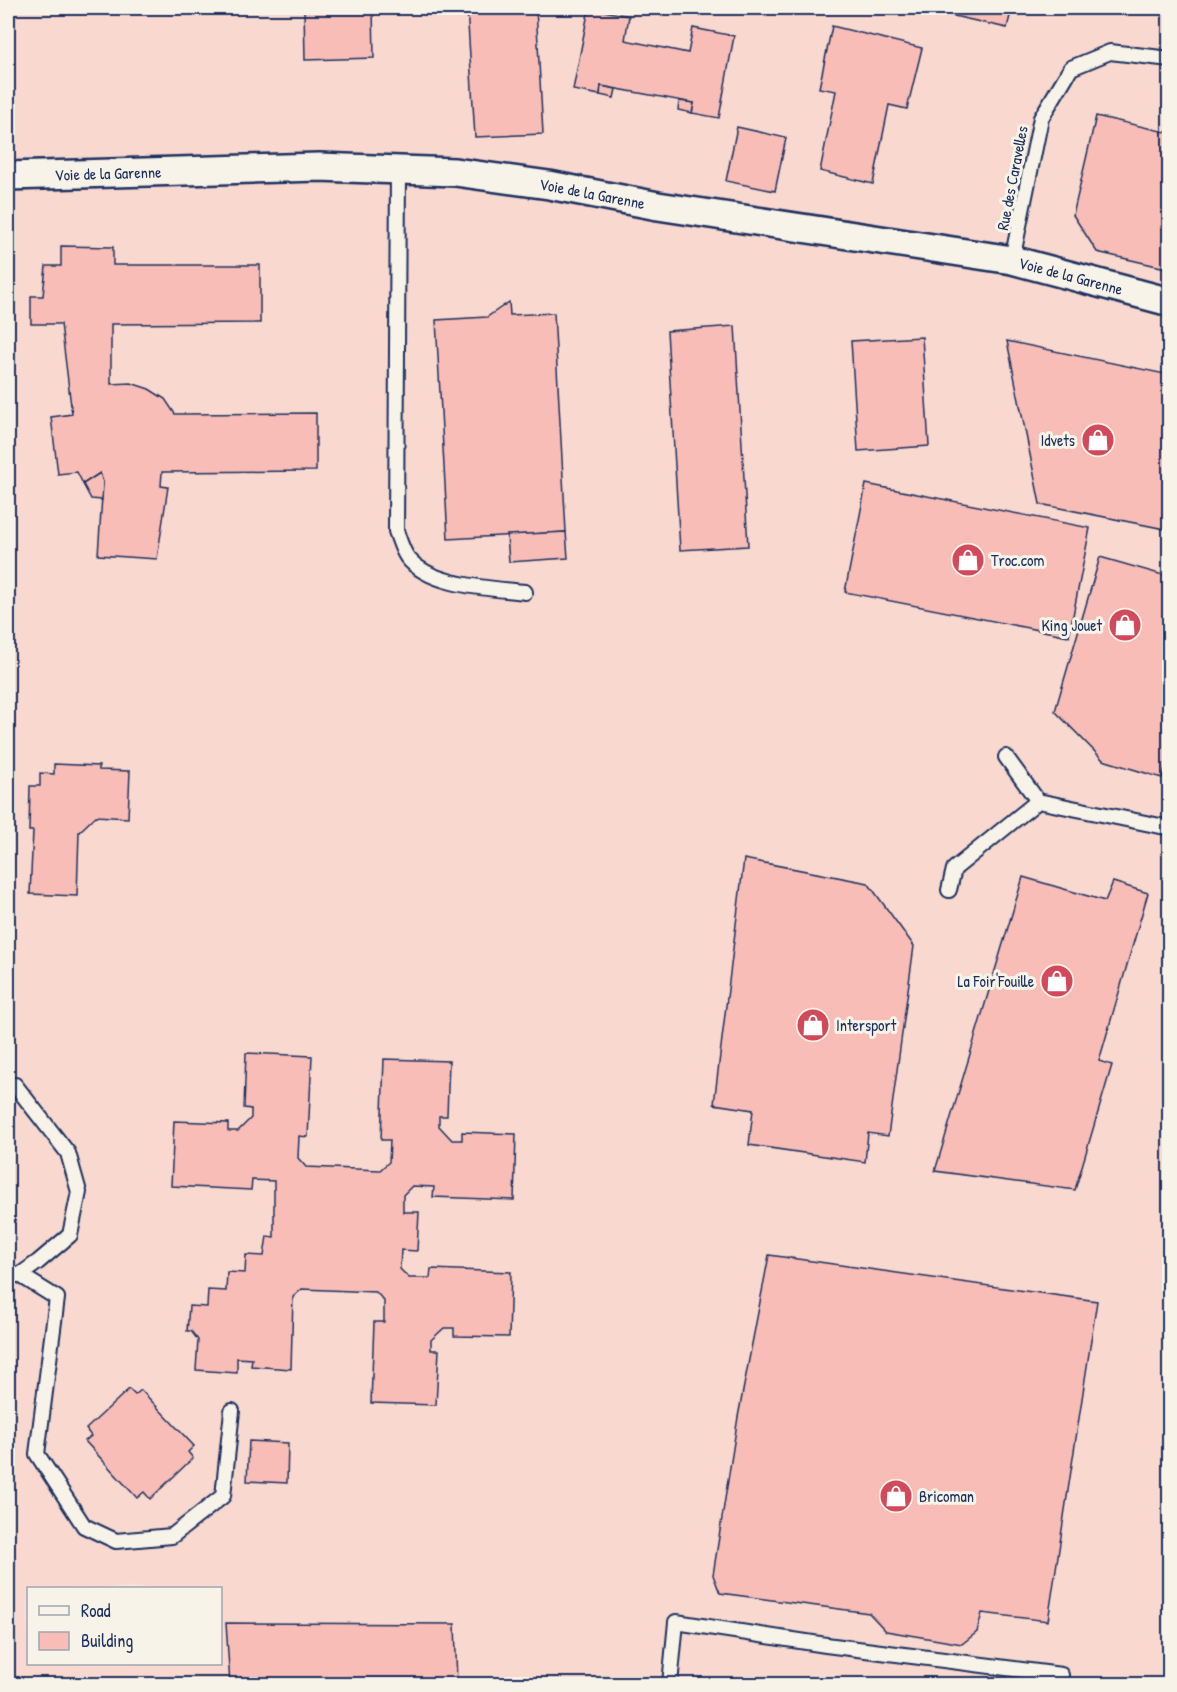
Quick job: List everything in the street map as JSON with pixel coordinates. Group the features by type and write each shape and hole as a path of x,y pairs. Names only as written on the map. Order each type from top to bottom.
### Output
{"street":[{"name":"Voie de la Garenne","path":"8,176 319,167 455,172 549,185 658,206 1012,260 1170,302"}],"lane":[{"name":"Rue des Caravelles","path":"1012,260 1041,118 1071,68 1110,52 1170,59"},
{"path":"398,169 396,531 407,557 429,574 456,584 525,592"},
{"path":"1006,757 1038,801 1170,828"},
{"path":"949,890 954,869 1038,801"},
{"path":"14,1274 39,1262 70,1235 78,1192 68,1153 15,1085"},
{"path":"14,1274 57,1298 37,1454 84,1526 116,1541 172,1536 215,1503 223,1496 232,1411"},
{"path":"670,1684 676,1622 826,1645 1061,1676 1060,1684"}],"shaded area":[{"path":"8,8 1169,8 1169,1684 8,1684"}],"building":[{"path":"304,8 373,8 374,58 305,60"},
{"path":"467,8 536,8 543,134 475,137"},
{"path":"589,8 629,16 625,40 688,53 693,28 734,36 719,118 692,113 694,103 601,86 600,95 573,90"},
{"path":"919,8 1012,8 1007,28"},
{"path":"832,26 922,48 907,109 889,105 873,184 820,171 836,91 819,88"},
{"path":"601,86 616,89 614,98 600,95"},
{"path":"679,101 694,103 692,113 678,110"},
{"path":"1096,116 1170,133 1170,269 1097,252 1073,215"},
{"path":"737,127 786,138 775,191 726,181"},
{"path":"61,246 113,247 113,265 260,265 260,323 111,324 111,384 131,383 149,389 165,399 175,414 316,413 316,471 162,472 161,486 168,487 157,559 98,555 103,482 100,473 83,484 77,472 58,474 51,417 72,414 61,324 31,324 31,296 43,296 46,266 61,266"},
{"path":"509,302 510,315 554,313 566,532 448,539 436,320 487,317"},
{"path":"735,326 748,546 680,550 667,331"},
{"path":"922,337 929,446 858,451 851,341"},
{"name":"Idvets","path":"1007,341 1170,375 1170,509 1165,529 1040,504"},
{"path":"100,473 103,482 102,500 91,499 83,484"},
{"name":"Troc.com","path":"866,484 1090,528 1069,636 845,592"},
{"path":"566,532 568,558 509,562 507,535"},
{"name":"King Jouet","path":"1100,557 1170,577 1170,753 1162,778 1103,760 1055,711"},
{"path":"54,764 99,766 99,770 130,771 128,818 96,816 79,832 77,896 30,894 33,831 29,831 30,786 40,786 40,773 54,774"},
{"name":"Intersport","path":"744,859 868,883 914,946 888,1136 868,1133 865,1162 749,1145 753,1110 714,1104"},
{"name":"La Foir'Fouille","path":"1023,877 1105,901 1113,882 1148,893 1099,1061 1112,1065 1075,1190 935,1171"},
{"path":"246,1053 312,1056 308,1137 299,1136 298,1158 306,1167 380,1170 389,1162 390,1140 381,1140 384,1059 449,1061 447,1116 439,1116 439,1126 452,1140 462,1140 462,1132 516,1134 514,1200 433,1197 434,1187 412,1186 403,1195 403,1212 419,1212 417,1251 401,1250 400,1269 409,1278 430,1278 431,1269 511,1272 509,1337 454,1336 454,1328 444,1328 431,1340 431,1350 439,1350 436,1405 371,1403 374,1322 384,1322 384,1301 376,1292 302,1289 293,1297 291,1369 251,1366 252,1359 237,1358 237,1373 196,1370 198,1340 191,1331 187,1331 189,1306 207,1307 208,1290 226,1291 227,1272 245,1273 246,1255 264,1256 267,1236 274,1237 274,1181 252,1180 251,1190 171,1186 174,1121 228,1123 228,1131 238,1131 251,1118 251,1109 244,1108"},
{"name":"Bricoman","path":"769,1255 1097,1301 1048,1621 982,1613 977,1632 962,1644 886,1631 869,1613 720,1593 713,1575 738,1417"},
{"path":"129,1389 135,1395 141,1390 194,1446 188,1452 193,1458 150,1499 144,1492 137,1498 85,1441 91,1436 86,1429"},
{"path":"249,1441 288,1443 287,1483 247,1481"},
{"path":"226,1623 455,1624 457,1684 230,1684"}],"place":[{"name":"Idvets","path":"1098,440"},
{"name":"Troc.com","path":"968,560"},
{"name":"King Jouet","path":"1125,625"},
{"name":"La Foir'Fouille","path":"1057,981"},
{"name":"Intersport","path":"813,1025"},
{"name":"Bricoman","path":"896,1496"}]}
